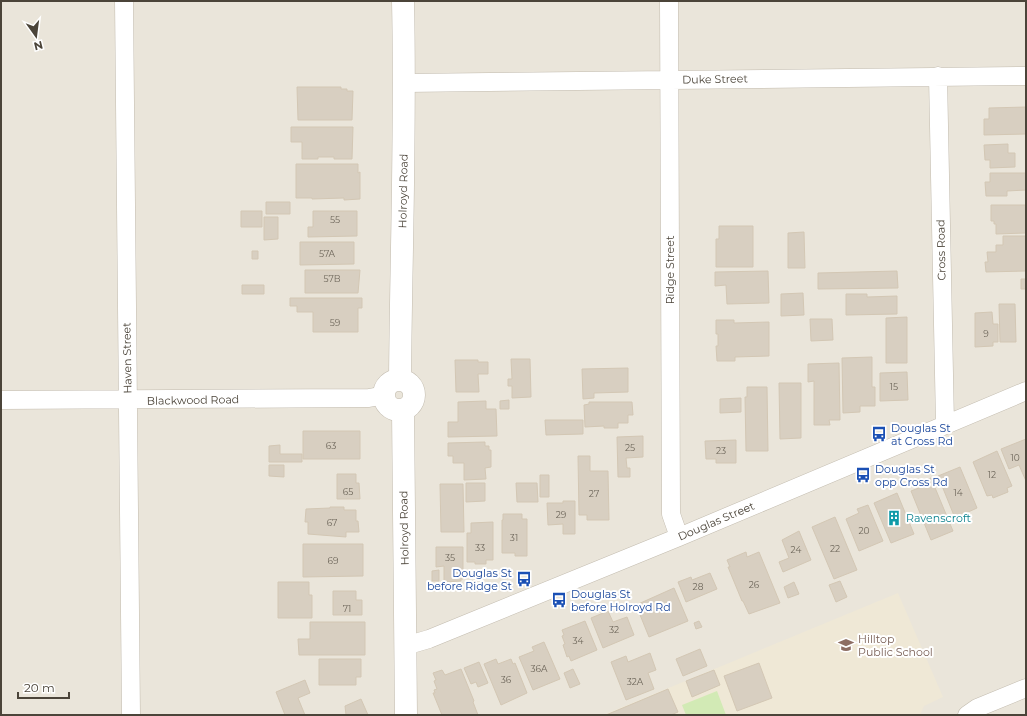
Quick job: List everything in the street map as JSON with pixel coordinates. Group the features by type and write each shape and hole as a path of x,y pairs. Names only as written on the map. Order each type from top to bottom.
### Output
{"street":[{"name":"Haven Street","path":"124,1 131,715"},
{"name":"Holroyd Road","path":"400,380 401,248 405,83 403,1"},
{"name":"Ridge Street","path":"669,1 671,514 679,537"},
{"name":"Cross Road","path":"938,76 945,424"},
{"name":"Duke Street","path":"405,83 1026,76"},
{"path":"400,380 410,385 414,393 414,398 412,404 408,408 397,410 390,407 386,403 385,395 389,384 400,380"},
{"name":"Douglas Street","path":"405,646 429,639 679,537 1026,390"},
{"name":"Blackwood Road","path":"1,400 370,398 385,395"},
{"name":"Holroyd Road","path":"403,410 406,715"},
{"path":"967,715 977,708 1026,688"}],"shaded area":[{"path":"1,1 1026,1 1026,715 1,715"},
{"name":"Hilltop Public School","path":"898,593 943,697 924,706 920,715 603,715"}],"green space":[{"path":"717,691 726,715 686,715 682,705"}],"building":[{"path":"297,87 341,87 341,89 347,89 347,91 353,91 352,120 298,120"},
{"path":"1026,107 1026,134 984,135 984,119 989,119 989,108"},
{"path":"291,127 353,127 352,159 318,157 318,159 302,159 302,142 291,142"},
{"path":"1008,144 1008,153 1015,153 1015,167 990,168 990,160 985,160 984,145"},
{"path":"296,164 358,164 358,173 360,172 360,199 344,200 344,198 296,198"},
{"path":"990,173 1026,173 1026,190 1007,191 1007,196 986,196 985,182 990,182"},
{"path":"266,202 290,202 290,214 266,214"},
{"path":"991,205 1026,205 1026,233 996,234 996,224 994,224 994,221 991,221"},
{"path":"241,211 262,211 262,227 241,227"},
{"path":"313,211 357,211 357,236 308,237 308,227 313,227"},
{"path":"264,217 278,217 278,239 264,240"},
{"path":"719,226 753,226 753,267 716,267 716,239 719,239"},
{"path":"804,232 805,268 788,268 788,233"},
{"path":"1003,236 1026,236 1026,271 986,272 985,262 988,262 987,252 996,252 996,245 1003,245"},
{"path":"300,242 354,242 354,264 300,265"},
{"path":"252,251 258,251 258,259 252,259"},
{"path":"305,270 360,270 358,293 305,293"},
{"path":"768,271 769,303 727,304 726,285 715,286 715,272"},
{"path":"897,271 898,288 818,289 818,273"},
{"path":"1021,279 1026,279 1026,289 1021,289"},
{"path":"242,285 264,285 264,294 242,294"},
{"path":"803,293 804,315 781,316 781,294"},
{"path":"846,294 867,294 867,297 897,296 897,314 846,315"},
{"path":"290,298 362,298 362,308 358,308 358,332 313,332 313,312 297,312 297,306 290,306"},
{"path":"999,304 1015,304 1016,342 1000,342"},
{"path":"992,312 993,324 998,324 998,342 993,342 993,346 975,347 975,313"},
{"path":"907,317 907,363 886,363 886,318"},
{"path":"810,319 832,319 833,340 811,341"},
{"path":"716,320 734,320 734,323 769,322 769,356 735,357 735,361 717,361 716,346 718,346 718,334 716,334"},
{"path":"872,357 872,387 875,387 875,406 860,406 860,412 843,413 842,358"},
{"path":"511,359 530,359 531,397 512,398 512,386 508,386 508,379 512,379"},
{"path":"455,360 478,360 478,362 488,362 488,374 478,374 479,392 456,392"},
{"path":"839,363 840,420 829,420 830,425 814,425 814,381 808,382 808,364"},
{"path":"628,368 628,392 594,393 594,398 583,399 582,369"},
{"path":"907,372 908,400 880,401 880,373"},
{"path":"779,383 801,383 801,438 780,439"},
{"path":"747,387 767,387 768,451 746,451 745,397 747,397"},
{"path":"741,398 741,412 720,413 720,399"},
{"path":"509,400 509,409 500,409 500,401"},
{"path":"486,401 486,409 496,409 497,436 448,437 448,422 458,422 458,402"},
{"path":"589,402 632,402 633,415 628,415 628,423 618,423 618,428 604,428 604,426 585,427 584,405 589,404"},
{"path":"545,420 583,420 583,434 546,435"},
{"path":"303,431 360,431 360,459 303,459"},
{"path":"643,436 643,457 626,458 627,468 630,468 630,477 618,477 617,437"},
{"path":"1026,439 1026,481 1019,465 1009,469 1001,449"},
{"path":"736,440 736,463 716,463 716,459 706,459 705,441"},
{"path":"485,442 485,446 489,446 489,450 491,450 491,467 485,468 486,479 464,480 464,463 453,463 453,456 448,456 448,443"},
{"path":"280,445 280,454 302,454 302,462 269,462 269,446"},
{"path":"997,451 1012,486 1007,488 1008,492 993,498 992,495 987,496 973,462"},
{"path":"578,456 590,456 590,471 608,471 609,520 587,520 587,515 579,515"},
{"path":"269,465 284,465 284,477 269,476"},
{"path":"960,467 977,508 955,518 938,476"},
{"path":"337,474 356,474 356,483 359,483 360,499 337,499"},
{"path":"540,475 549,475 549,497 540,497"},
{"path":"931,478 953,531 931,540 911,491 924,486 922,481"},
{"path":"466,483 485,483 485,501 466,502"},
{"path":"516,483 537,483 538,502 517,502"},
{"path":"440,484 463,484 464,532 441,532"},
{"name":"Ravenscroft","path":"897,493 914,534 891,543 874,503"},
{"path":"563,501 575,501 575,534 563,534 563,524 548,525 547,503 563,503"},
{"path":"868,505 883,541 859,551 846,519 859,513 857,509"},
{"path":"344,507 344,510 356,510 356,521 358,521 359,532 346,532 346,537 308,534 308,522 305,522 306,509"},
{"path":"503,514 522,514 522,519 527,519 527,556 515,556 515,553 502,553"},
{"path":"835,517 857,570 834,579 812,527"},
{"path":"493,522 493,560 486,560 486,564 467,562 467,533 471,533 471,523"},
{"path":"799,531 811,560 783,572 779,562 789,558 782,540"},
{"path":"303,544 363,544 363,576 303,577"},
{"path":"436,547 463,547 463,579 461,579 461,581 444,582 444,566 436,567"},
{"path":"746,552 747,557 759,552 780,603 749,614 728,567 730,567 727,560"},
{"path":"439,570 439,581 432,581 432,571"},
{"path":"710,573 717,589 686,602 678,582 691,577 692,580"},
{"path":"840,581 847,597 836,602 829,585"},
{"path":"278,582 309,582 309,595 312,595 312,618 278,618"},
{"path":"794,582 799,594 788,598 784,587"},
{"path":"674,588 688,621 649,637 636,605"},
{"path":"333,591 356,591 356,600 362,600 362,615 333,615"},
{"path":"608,611 613,622 627,617 634,635 603,648 591,618"},
{"path":"585,621 597,650 571,661 569,656 567,657 563,645 565,644 562,636 564,635 562,630"},
{"path":"699,621 702,627 696,629 694,623"},
{"path":"310,622 365,622 365,655 299,655 298,639 310,639"},
{"path":"544,642 560,679 533,690 519,657 534,651 532,647"},
{"path":"700,649 707,666 683,676 676,659"},
{"path":"650,653 656,670 648,673 654,689 626,700 611,662 626,656 628,662"},
{"path":"319,659 361,659 361,677 356,677 356,685 319,685"},
{"path":"496,659 498,664 511,659 513,664 515,663 527,693 501,705 484,664"},
{"path":"479,662 488,683 478,687 476,682 471,684 464,668"},
{"path":"759,663 772,698 737,711 724,676"},
{"path":"461,669 478,715 442,715 433,693 435,693 434,690 437,689 434,681 436,680 433,673 442,670 445,675"},
{"path":"573,669 580,684 570,688 564,673"},
{"path":"714,670 720,685 692,697 686,681"},
{"path":"305,680 310,693 298,698 305,715 285,715 276,692"},
{"path":"668,689 678,712 671,715 606,715"},
{"path":"361,699 368,715 346,715 345,706"}],"place":[{"name":"Douglas St at Cross Rd","path":"879,434"},
{"name":"Douglas St opp Cross Rd","path":"863,475"},
{"name":"Ravenscroft","path":"894,518"},
{"name":"Douglas St before Ridge St","path":"524,579"},
{"name":"Douglas St before Holroyd Rd","path":"559,600"},
{"name":"Hilltop Public School","path":"846,645"}]}
